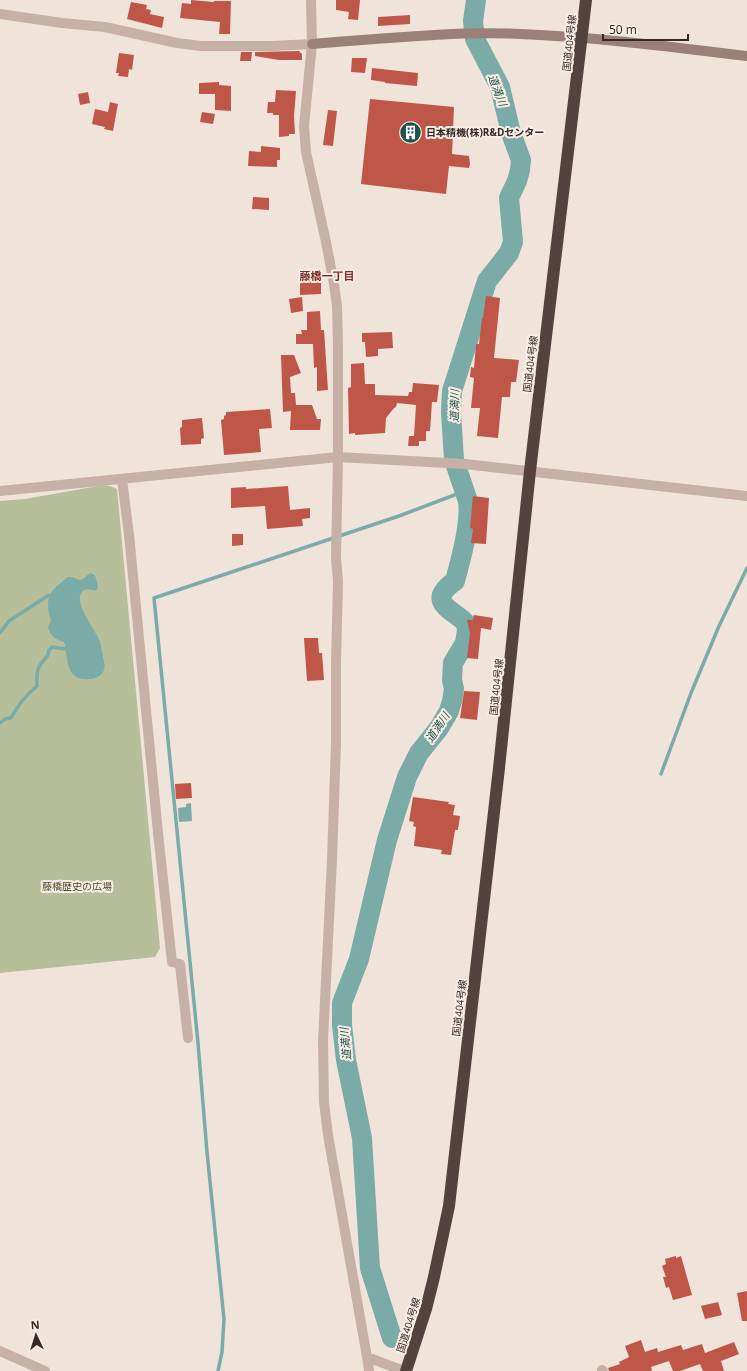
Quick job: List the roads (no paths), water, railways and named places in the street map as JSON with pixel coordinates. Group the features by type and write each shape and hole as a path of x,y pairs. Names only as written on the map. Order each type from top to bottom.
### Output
{"highway":[{"name":"国道404号線","path":"405,1371 426,1309 449,1206 500,760 530,471 586,0"}],"street":[{"path":"311,0 312,44 304,126 306,152 326,242 337,306 338,457 336,558 338,581 336,744 332,867 323,1041 323,1079 328,1135 369,1371"},
{"path":"0,14 62,23 105,27 177,43 201,46 272,46 465,33 520,34 582,38 747,56"},
{"path":"0,491 338,457 465,464 747,496"},
{"path":"122,479 172,962 180,964 188,1038"},
{"path":"0,1351 45,1371"},
{"path":"367,1357 405,1371"}],"water":[{"path":"90,573 95,575 98,586 97,590 87,589 82,592 80,602 85,615 99,639 105,667 98,677 92,679 82,679 72,673 69,668 64,642 58,640 50,633 48,627 51,621 48,610 48,600 52,591 66,578 72,577 81,580"},
{"path":"191,803 192,821 179,822 178,808 186,807 186,804"}],"waterway":[{"name":"道満川","path":"392,1338 370,1268 362,1138 346,1060 342,1025 342,1003 359,959 387,840 407,777 419,753 439,728 449,711 454,689 452,680 453,663 465,643 467,630 466,623 448,609 442,600 442,594 446,588 455,581 465,541 469,510 468,501 454,460 451,412 452,391 487,281 509,253 513,242 509,198 517,181 521,160 511,133 500,87 475,39 473,21 476,0"},
{"path":"218,1371 222,1352 224,1319 154,598 399,516 465,491"},
{"path":"661,774 691,693 719,626 747,568"},
{"path":"0,633 9,621 49,595"},
{"path":"0,723 5,719 11,718 22,700 37,686 38,669 48,655 49,650 52,647 66,649"}],"place":[{"name":"日本精機(株)R&Dセンター","path":"410,132"}],"district":[{"name":"藤橋一丁目","path":"327,275"}],"park label":[{"name":"藤橋歴史の広場","path":"77,886"}]}
